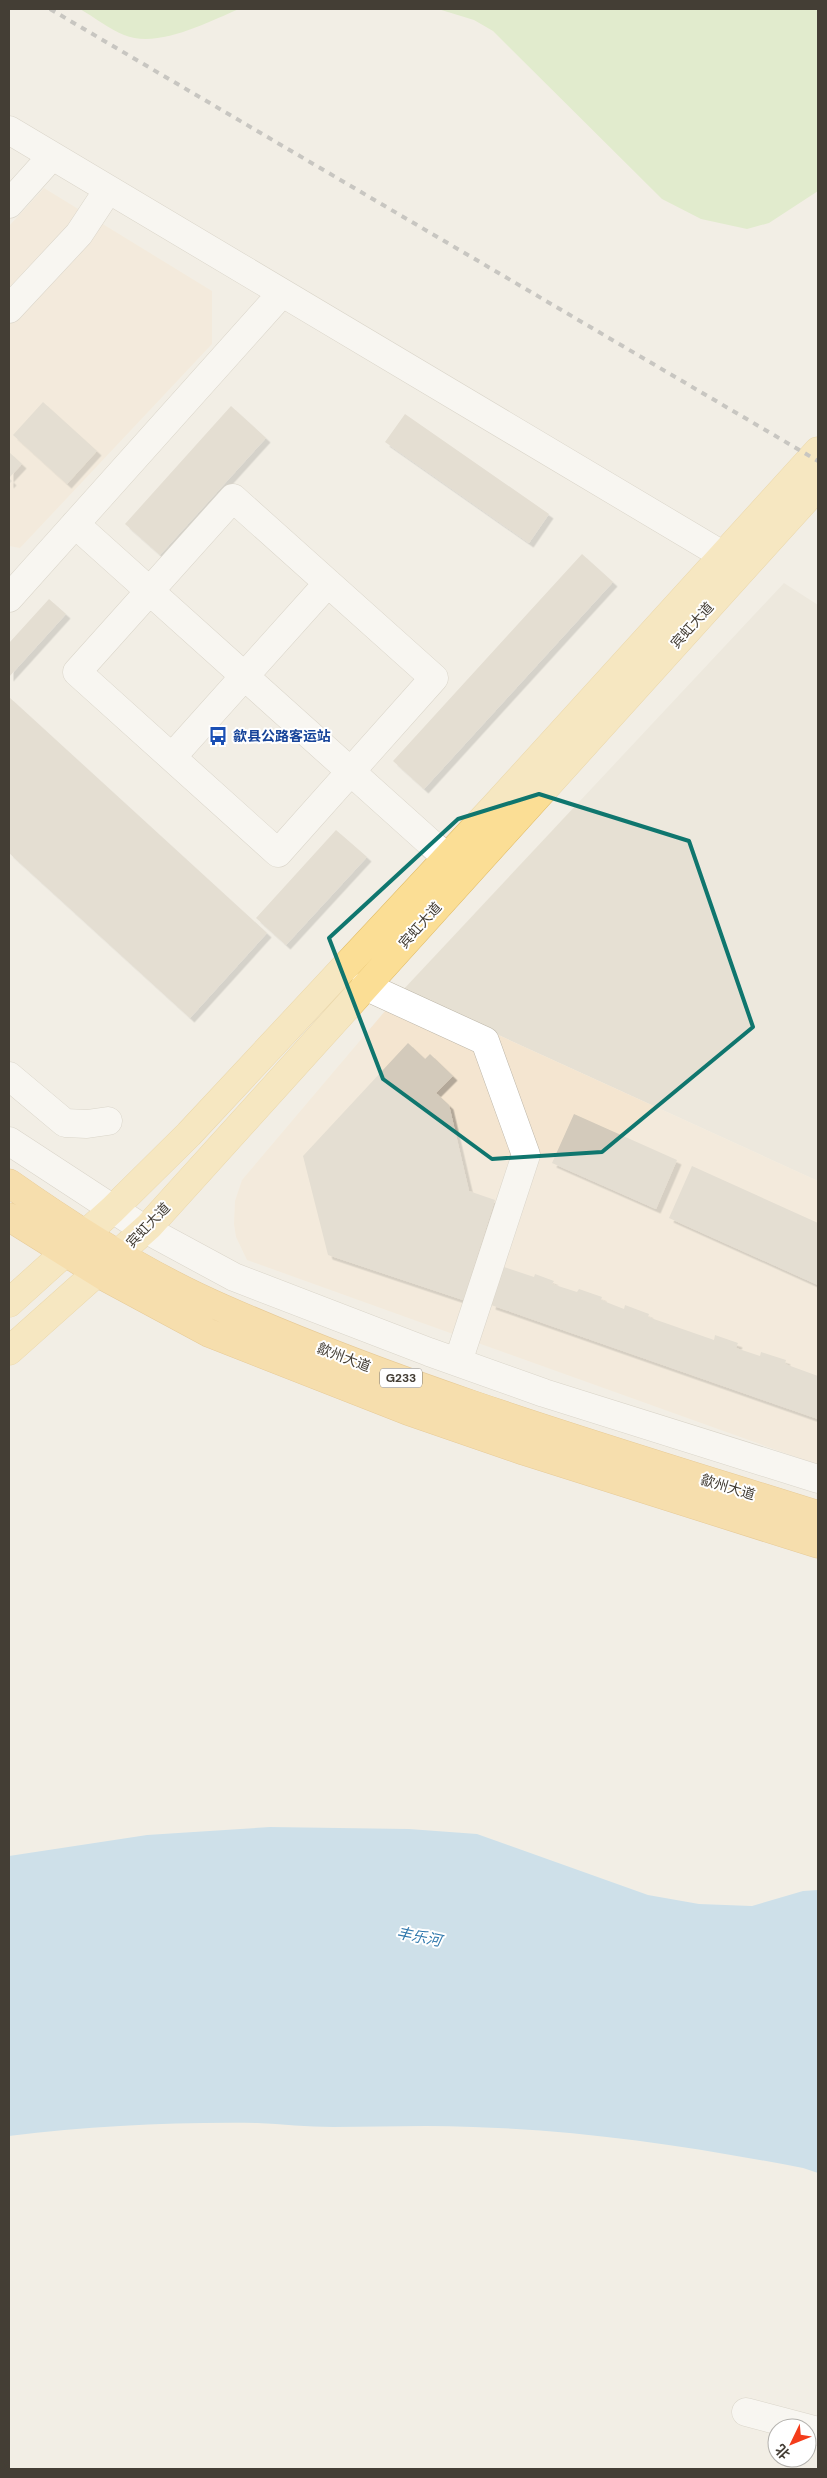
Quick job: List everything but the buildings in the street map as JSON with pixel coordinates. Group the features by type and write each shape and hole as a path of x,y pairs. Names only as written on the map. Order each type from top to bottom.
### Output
{"highway":[{"name":"歙州大道","path":"9,1183 119,1253 220,1308 417,1384 533,1425 818,1515"},
{"name":"歙州大道","path":"9,1217 98,1273 209,1333 308,1373 524,1451 818,1544"}],"main road":[{"name":"宾虹大道","path":"9,1351 146,1229 365,986 733,563 818,451"},
{"name":"宾虹大道","path":"9,1303 112,1210 190,1134 447,858 733,563 818,486"}],"street":[{"path":"9,130 733,563"},
{"path":"9,204 52,156"},
{"path":"9,309 79,234 108,190"},
{"path":"10,595 282,293"},
{"path":"233,498 434,678 278,852 77,672 150,591 233,498"},
{"path":"75,524 447,858"},
{"path":"172,757 328,583"},
{"path":"365,986 485,1041 526,1155 458,1362"},
{"path":"9,1076 64,1123 87,1124 108,1121"},
{"path":"9,1141 112,1210 234,1277 544,1393 818,1479"},
{"path":"746,2412 818,2431"}],"highlighted area":[{"path":"539,794 689,841 753,1027 602,1152 492,1159 383,1079 329,938 458,819"}],"shaded area":[{"path":"44,188 212,291 212,344 20,548 9,546 9,226"},
{"path":"784,583 818,605 818,1181 402,991"},
{"path":"402,991 818,1181 818,1465 247,1260 236,1237 234,1224 235,1201 242,1180"}],"green space":[{"path":"80,9 239,9 198,27 152,39 124,35"},
{"path":"438,9 818,9 818,191 769,223 747,229 701,219 662,199 493,31 474,20"}],"water":[{"name":"丰乐河","path":"270,1827 409,1829 477,1834 648,1895 699,1904 752,1906 803,1891 818,1890 818,2173 803,2168 721,2153 639,2141 515,2129 438,2126 323,2127 257,2123 195,2123 102,2127 9,2136 9,1856 147,1835"}],"railway":[{"path":"50,9 818,461"}],"place":[{"name":"歙县公路客运站","path":"218,736"}]}
